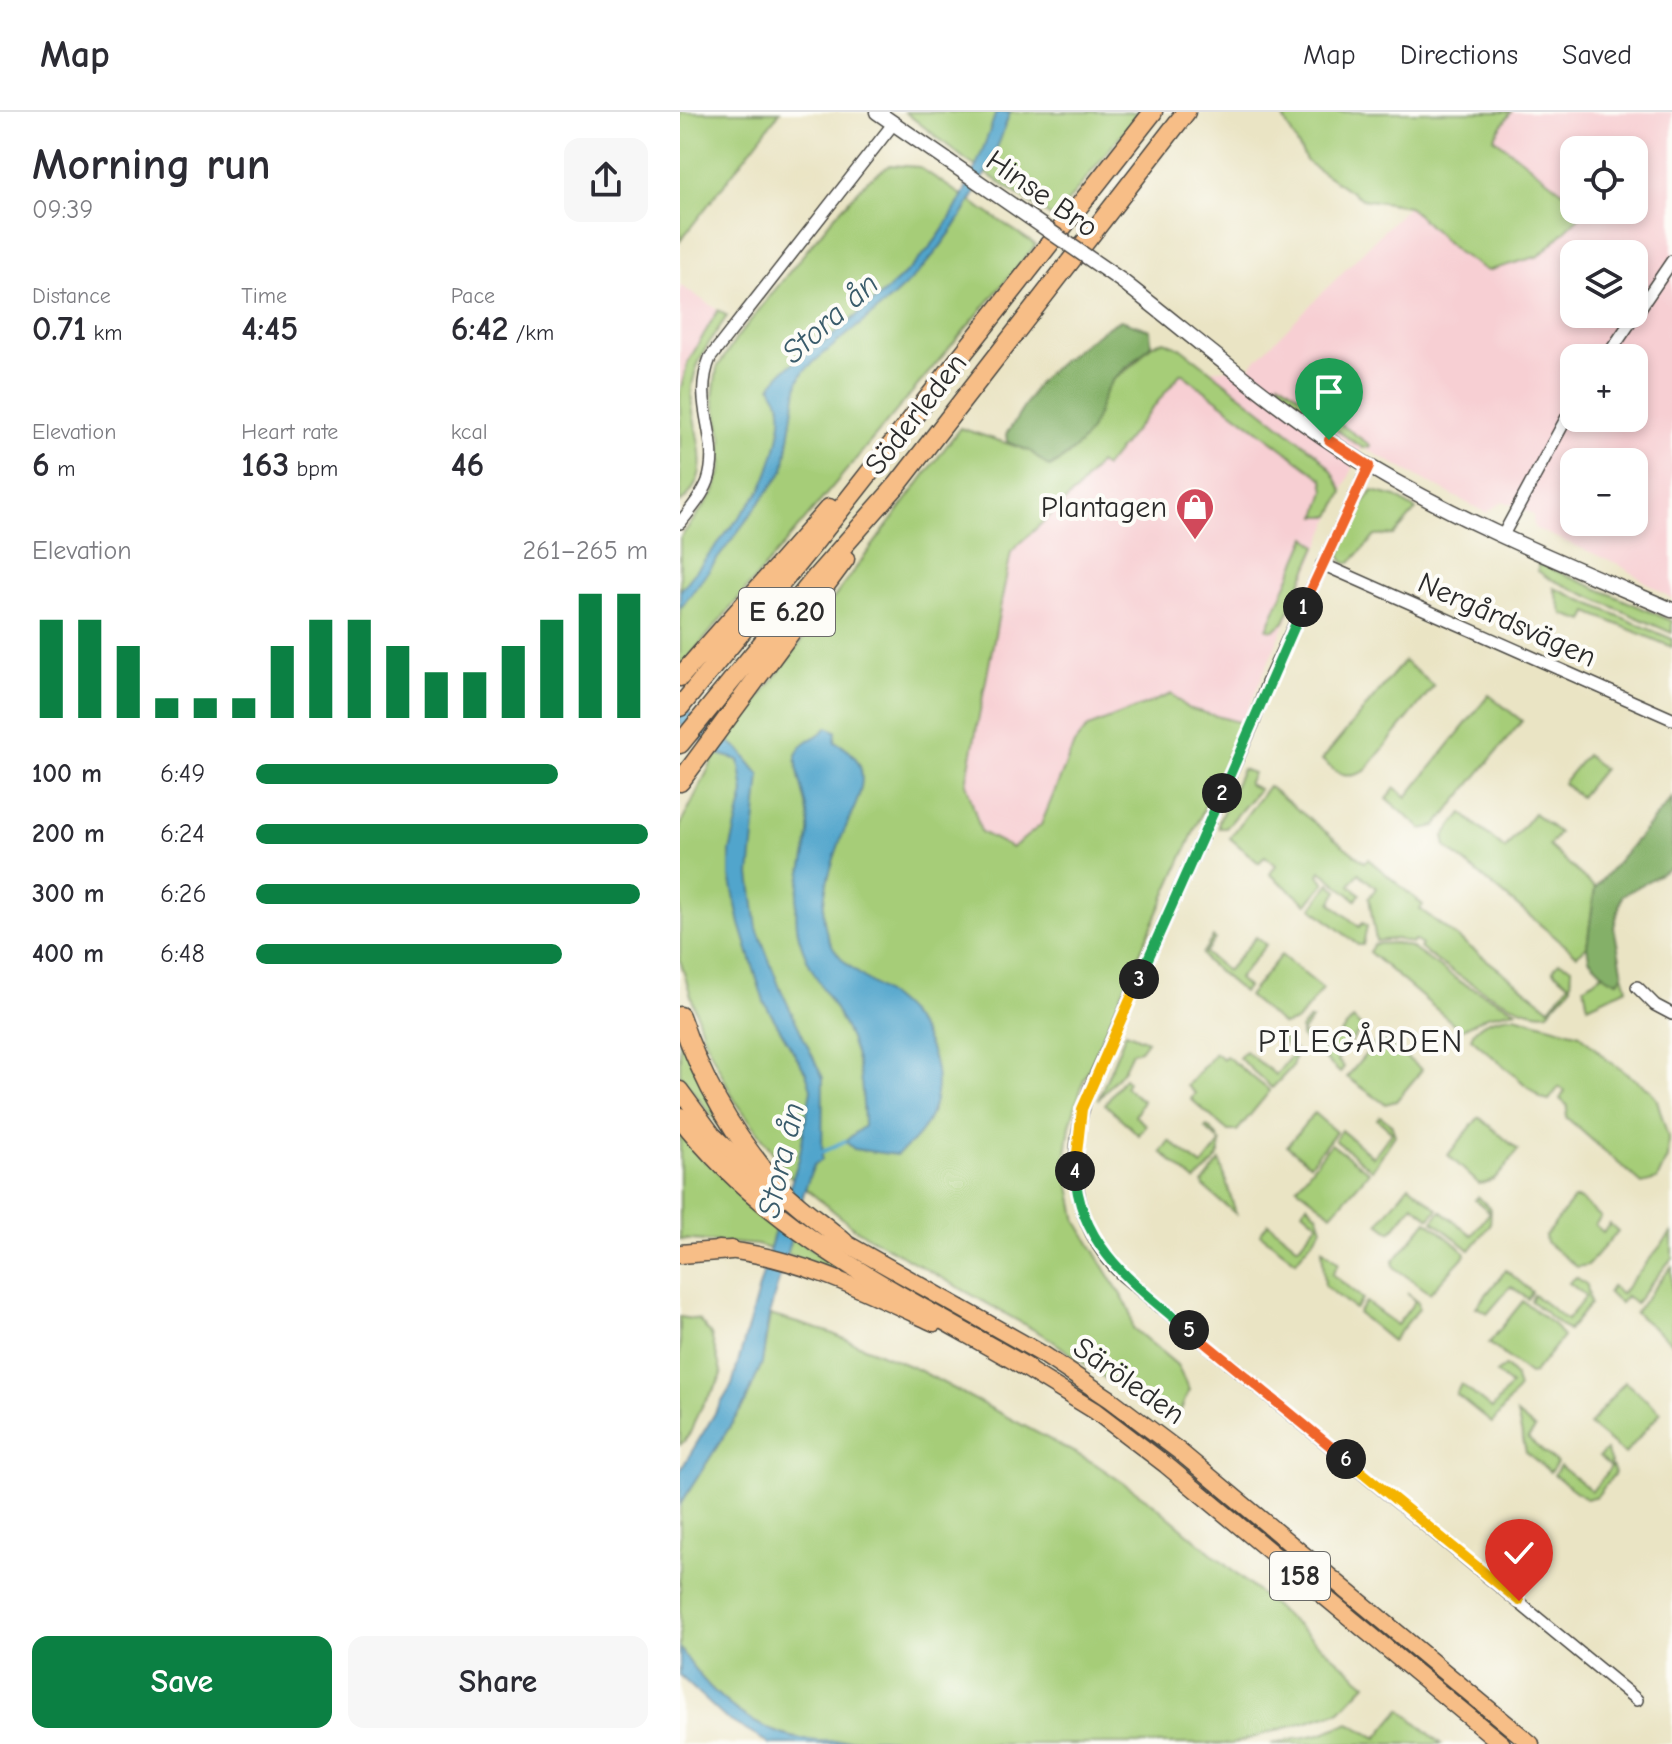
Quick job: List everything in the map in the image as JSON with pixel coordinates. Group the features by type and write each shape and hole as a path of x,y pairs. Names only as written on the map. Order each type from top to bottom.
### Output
{"highway":[{"name":"Söderleden","path":"680,707 1153,112"},
{"name":"Söderleden","path":"680,744 817,576 898,484 1186,112"},
{"path":"680,677 803,534 882,453"},
{"path":"680,782 898,484"},
{"path":"680,790 703,752"},
{"path":"680,1016 716,1097 774,1197"},
{"path":"680,1117 717,1162 1026,1367"},
{"path":"806,1222 844,1242"},
{"path":"680,1254 731,1250"}],"main road":[{"path":"680,1090 713,1135 774,1197"},
{"name":"Säröleden","path":"844,1242 1044,1355 1110,1399 1179,1451 1531,1744"},
{"name":"Säröleden","path":"680,1246 766,1255 790,1263 880,1298 1026,1367 1095,1411 1166,1465 1502,1744"}],"street":[{"name":"Hinse Bro","path":"877,112 1122,281 1305,422 1369,466 1503,535 1672,610"},
{"path":"680,523 702,492 710,471 712,449 701,395 710,358 893,124"},
{"path":"1616,344 1672,261"},
{"path":"1503,535 1560,430"},
{"path":"1369,466 1322,564 1091,1085 1077,1130 1074,1155 1078,1197 1093,1237 1122,1275 1637,1700"},
{"name":"Nergårdsvägen","path":"1322,564 1672,719"},
{"path":"1637,987 1655,1005 1672,1014"}],"shaded area":[{"path":"1511,112 1672,112 1672,599 1618,564 1534,528 1533,514 1503,501 1486,513 1362,447 1242,723 1187,708 1074,744 1041,825 1012,848 980,833 966,783 1011,551 1077,490 1099,463 1106,467 1181,373 1249,367 1408,206 1457,252 1540,256 1573,224 1648,224 1648,136 1560,136 1560,189 1494,138"},
{"path":"680,285 718,310 688,362 680,391"}],"green space":[{"path":"680,112 780,112 680,241"},
{"path":"905,112 1139,112 1054,219 966,160"},
{"path":"1280,112 1511,112 1494,138 1560,189 1560,224 1572,224 1539,256 1487,271 1457,252 1408,206 1362,199 1307,162"},
{"path":"890,165 919,167 1036,245 680,668 680,538 715,491 722,468 722,438 713,397 717,368 738,336 832,219 867,181"},
{"path":"718,310 727,316 702,355 693,381 693,413 701,460 699,475 693,489 680,503 680,391 688,362"},
{"path":"1121,320 1150,330 1151,344 1111,382 1093,426 1077,447 1049,467 1030,451 1007,442 1006,434 1042,379 1076,350"},
{"path":"1164,341 1181,348 1317,454 1332,471 1343,492 1331,516 1317,516 1325,491 1323,479 1181,373 1105,467 1099,463 1077,490 1011,552 966,783 981,832 1012,848 1041,825 1074,744 1088,727 1172,694 1187,708 1242,723 1084,1079 1070,1125 1065,1161 1077,1222 1130,1310 1133,1328 1177,1365 1189,1390 1180,1412 1165,1421 1050,1339 857,1230 790,1176 734,1099 704,1038 680,960 680,826 712,762 960,428 1030,451 1050,467 1075,449 1113,380 1151,346"},
{"path":"1279,381 1370,447 1363,448 1279,391"},
{"path":"1373,491 1396,497 1416,510 1394,535 1375,536 1350,563 1345,563 1340,556 1342,546 1363,503"},
{"path":"1307,537 1317,546 1284,622 1274,630 1267,629"},
{"path":"1538,563 1672,621 1672,633 1548,578 1538,571"},
{"path":"1554,588 1672,639 1672,647 1588,612 1584,621 1563,614"},
{"path":"1404,661 1434,686 1365,771 1347,776 1337,772 1322,760"},
{"path":"1489,695 1522,721 1436,826 1422,829 1387,799 1395,788 1407,797"},
{"path":"1586,755 1603,769 1580,797 1563,783"},
{"path":"1242,769 1253,773 1248,784 1259,789 1226,828 1219,828 1219,821"},
{"path":"1268,786 1364,862 1368,859 1423,905 1420,909 1550,1008 1569,984 1553,970 1559,962 1572,967 1571,987 1548,1012 1536,1012 1482,990 1420,948 1422,945 1414,940 1411,943 1396,939 1376,941 1369,898 1376,888 1359,873 1350,885 1360,894 1356,900 1321,871 1319,875 1325,883 1307,904 1270,874 1276,865 1265,856 1259,863 1230,838"},
{"path":"1672,798 1672,867 1622,896 1614,927 1623,974 1618,981 1608,978 1589,959 1587,946 1595,888"},
{"path":"1462,813 1505,849 1534,813 1559,833 1549,846 1595,888 1587,946 1577,955 1446,847 1444,836"},
{"path":"1330,883 1338,891 1331,903 1359,927 1363,923 1367,926 1363,945 1358,945 1312,908"},
{"path":"1213,937 1215,939 1205,953 1227,971 1256,937 1266,945 1238,979 1247,987 1243,992 1206,961 1202,954"},
{"path":"1395,943 1410,947 1462,983 1516,1010 1487,1016 1461,1030 1369,952 1374,944"},
{"path":"1281,955 1323,989 1297,1021 1283,1025 1248,996"},
{"path":"1603,974 1618,981 1623,974 1627,988 1588,1006 1584,987"},
{"path":"1515,1016 1580,1034 1605,1058 1650,1090 1657,1100 1668,1137 1667,1158 1657,1180 1642,1184 1566,1117 1568,1106 1560,1099 1565,1091 1559,1087 1549,1100 1541,1098 1471,1038 1483,1024"},
{"path":"1312,1019 1302,1033 1324,1052 1353,1019 1362,1028 1337,1060 1344,1067 1340,1073 1301,1037 1301,1029"},
{"path":"1126,1032 1147,1041 1140,1050 1132,1052 1124,1069 1098,1100"},
{"path":"680,1036 734,1138 730,1140 680,1074"},
{"path":"1282,1036 1296,1051 1292,1067 1272,1088 1239,1058 1245,1051 1276,1075 1294,1052 1279,1039"},
{"path":"1380,1037 1422,1070 1396,1101 1385,1104 1347,1077"},
{"path":"1215,1053 1223,1059 1226,1056 1270,1091 1237,1131 1228,1131 1191,1099 1195,1093 1187,1086"},
{"path":"1124,1078 1128,1082 1125,1087 1143,1101 1135,1116 1146,1125 1139,1135 1105,1104"},
{"path":"1314,1113 1336,1132 1310,1164 1287,1146"},
{"path":"1380,1116 1391,1124 1395,1135 1372,1170 1335,1140 1341,1130 1373,1157 1392,1132 1377,1119"},
{"path":"1479,1117 1518,1150 1497,1176 1479,1184 1448,1155"},
{"path":"680,1126 717,1169 757,1208 849,1273 757,1245 680,1239"},
{"path":"1169,1141 1202,1166 1220,1144 1215,1161 1195,1181 1161,1152"},
{"path":"1331,1144 1369,1172 1332,1214 1297,1187"},
{"path":"1220,1161 1236,1214 1204,1187 1203,1183"},
{"path":"1409,1185 1438,1209 1430,1218 1413,1205 1391,1232 1379,1223"},
{"path":"1478,1197 1491,1209 1490,1225 1470,1250 1433,1221 1441,1211 1472,1235 1490,1212 1475,1200"},
{"path":"1574,1199 1579,1199 1601,1217 1595,1225 1603,1232 1610,1224 1618,1231 1588,1265 1577,1267 1546,1242 1545,1236"},
{"path":"1307,1204 1318,1215 1322,1228 1296,1261 1260,1234 1268,1223 1298,1247 1318,1223 1303,1210"},
{"path":"1427,1221 1465,1255 1430,1293 1395,1268 1393,1262"},
{"path":"1672,1232 1672,1258 1635,1304 1626,1296 1620,1303 1608,1293 1612,1287 1621,1294"},
{"path":"1322,1249 1339,1263 1332,1274 1363,1299 1355,1309 1325,1286"},
{"path":"1672,1266 1672,1343 1635,1313"},
{"path":"1506,1270 1532,1292 1528,1299 1511,1286 1488,1313 1476,1307"},
{"path":"1576,1277 1587,1285 1590,1304 1568,1331 1531,1301 1534,1295 1567,1320 1586,1296 1569,1283"},
{"path":"1407,1293 1418,1302 1419,1309 1392,1341 1358,1313 1366,1302 1397,1325 1415,1301"},
{"path":"1523,1301 1554,1325 1563,1337 1534,1373 1529,1374 1489,1343"},
{"path":"770,1315 828,1332 917,1369 1094,1463 1150,1501 1366,1684 1340,1711 1232,1744 915,1744 883,1739 807,1740 763,1727 743,1715 708,1685 680,1648 680,1505 746,1401 762,1363"},
{"path":"680,1317 699,1320 711,1335 722,1375 697,1415 688,1437 680,1445"},
{"path":"1505,1366 1515,1376 1519,1388 1492,1423 1456,1394 1461,1384 1492,1409 1511,1385 1496,1373"},
{"path":"1625,1382 1661,1412 1625,1454 1589,1425"},
{"path":"1517,1414 1535,1429 1528,1439 1557,1463 1550,1472 1526,1452"},
{"path":"1606,1450 1615,1473 1597,1496 1586,1499 1554,1475 1560,1466 1592,1491 1611,1467 1599,1457"},
{"path":"1401,1709 1441,1744 1271,1744 1320,1734 1349,1723 1377,1738"}],"water":[{"path":"996,112 1010,112 990,163 964,212 914,277 804,371 798,382 784,470 680,609 680,591 765,482 781,423 780,403 771,386 792,364 829,339 893,285 936,240 967,187"},
{"path":"680,706 739,749 760,775 750,875 757,928 780,988 823,1078 822,1160 814,1165 805,1189 769,1315 762,1363 746,1401 680,1505 680,1471 732,1385 773,1237 799,1159 811,1089 806,1073 764,1002 740,924 730,876 730,851 744,793 739,760 718,754 680,723"},
{"path":"827,727 836,731 835,742 849,751 862,773 858,797 826,888 824,920 828,936 845,962 907,1012 930,1048 936,1068 934,1106 926,1124 913,1141 896,1155 854,1149 845,1141 864,1126 858,1065 846,1030 808,961 799,937 797,898 809,824 796,755 803,745"},
{"path":"680,1648 708,1685 743,1715 763,1727 807,1740 883,1739 915,1744 770,1744 725,1718 680,1676"}],"waterway":[{"path":"822,1152 845,1141"}],"place":[{"name":"Plantagen","path":"1195,541"}],"district":[{"name":"PILEGÅRDEN","path":"1361,1041"}],"route":[{"path":"1329,440 1369,466 1335,534 1276,670 1267,683 1254,722 1091,1085 1082,1109 1074,1155 1078,1197 1093,1237 1122,1275 1519,1601"}],"water label":[{"name":"Stora ån","path":"830,318"},
{"name":"Stora ån","path":"781,1160"}]}
